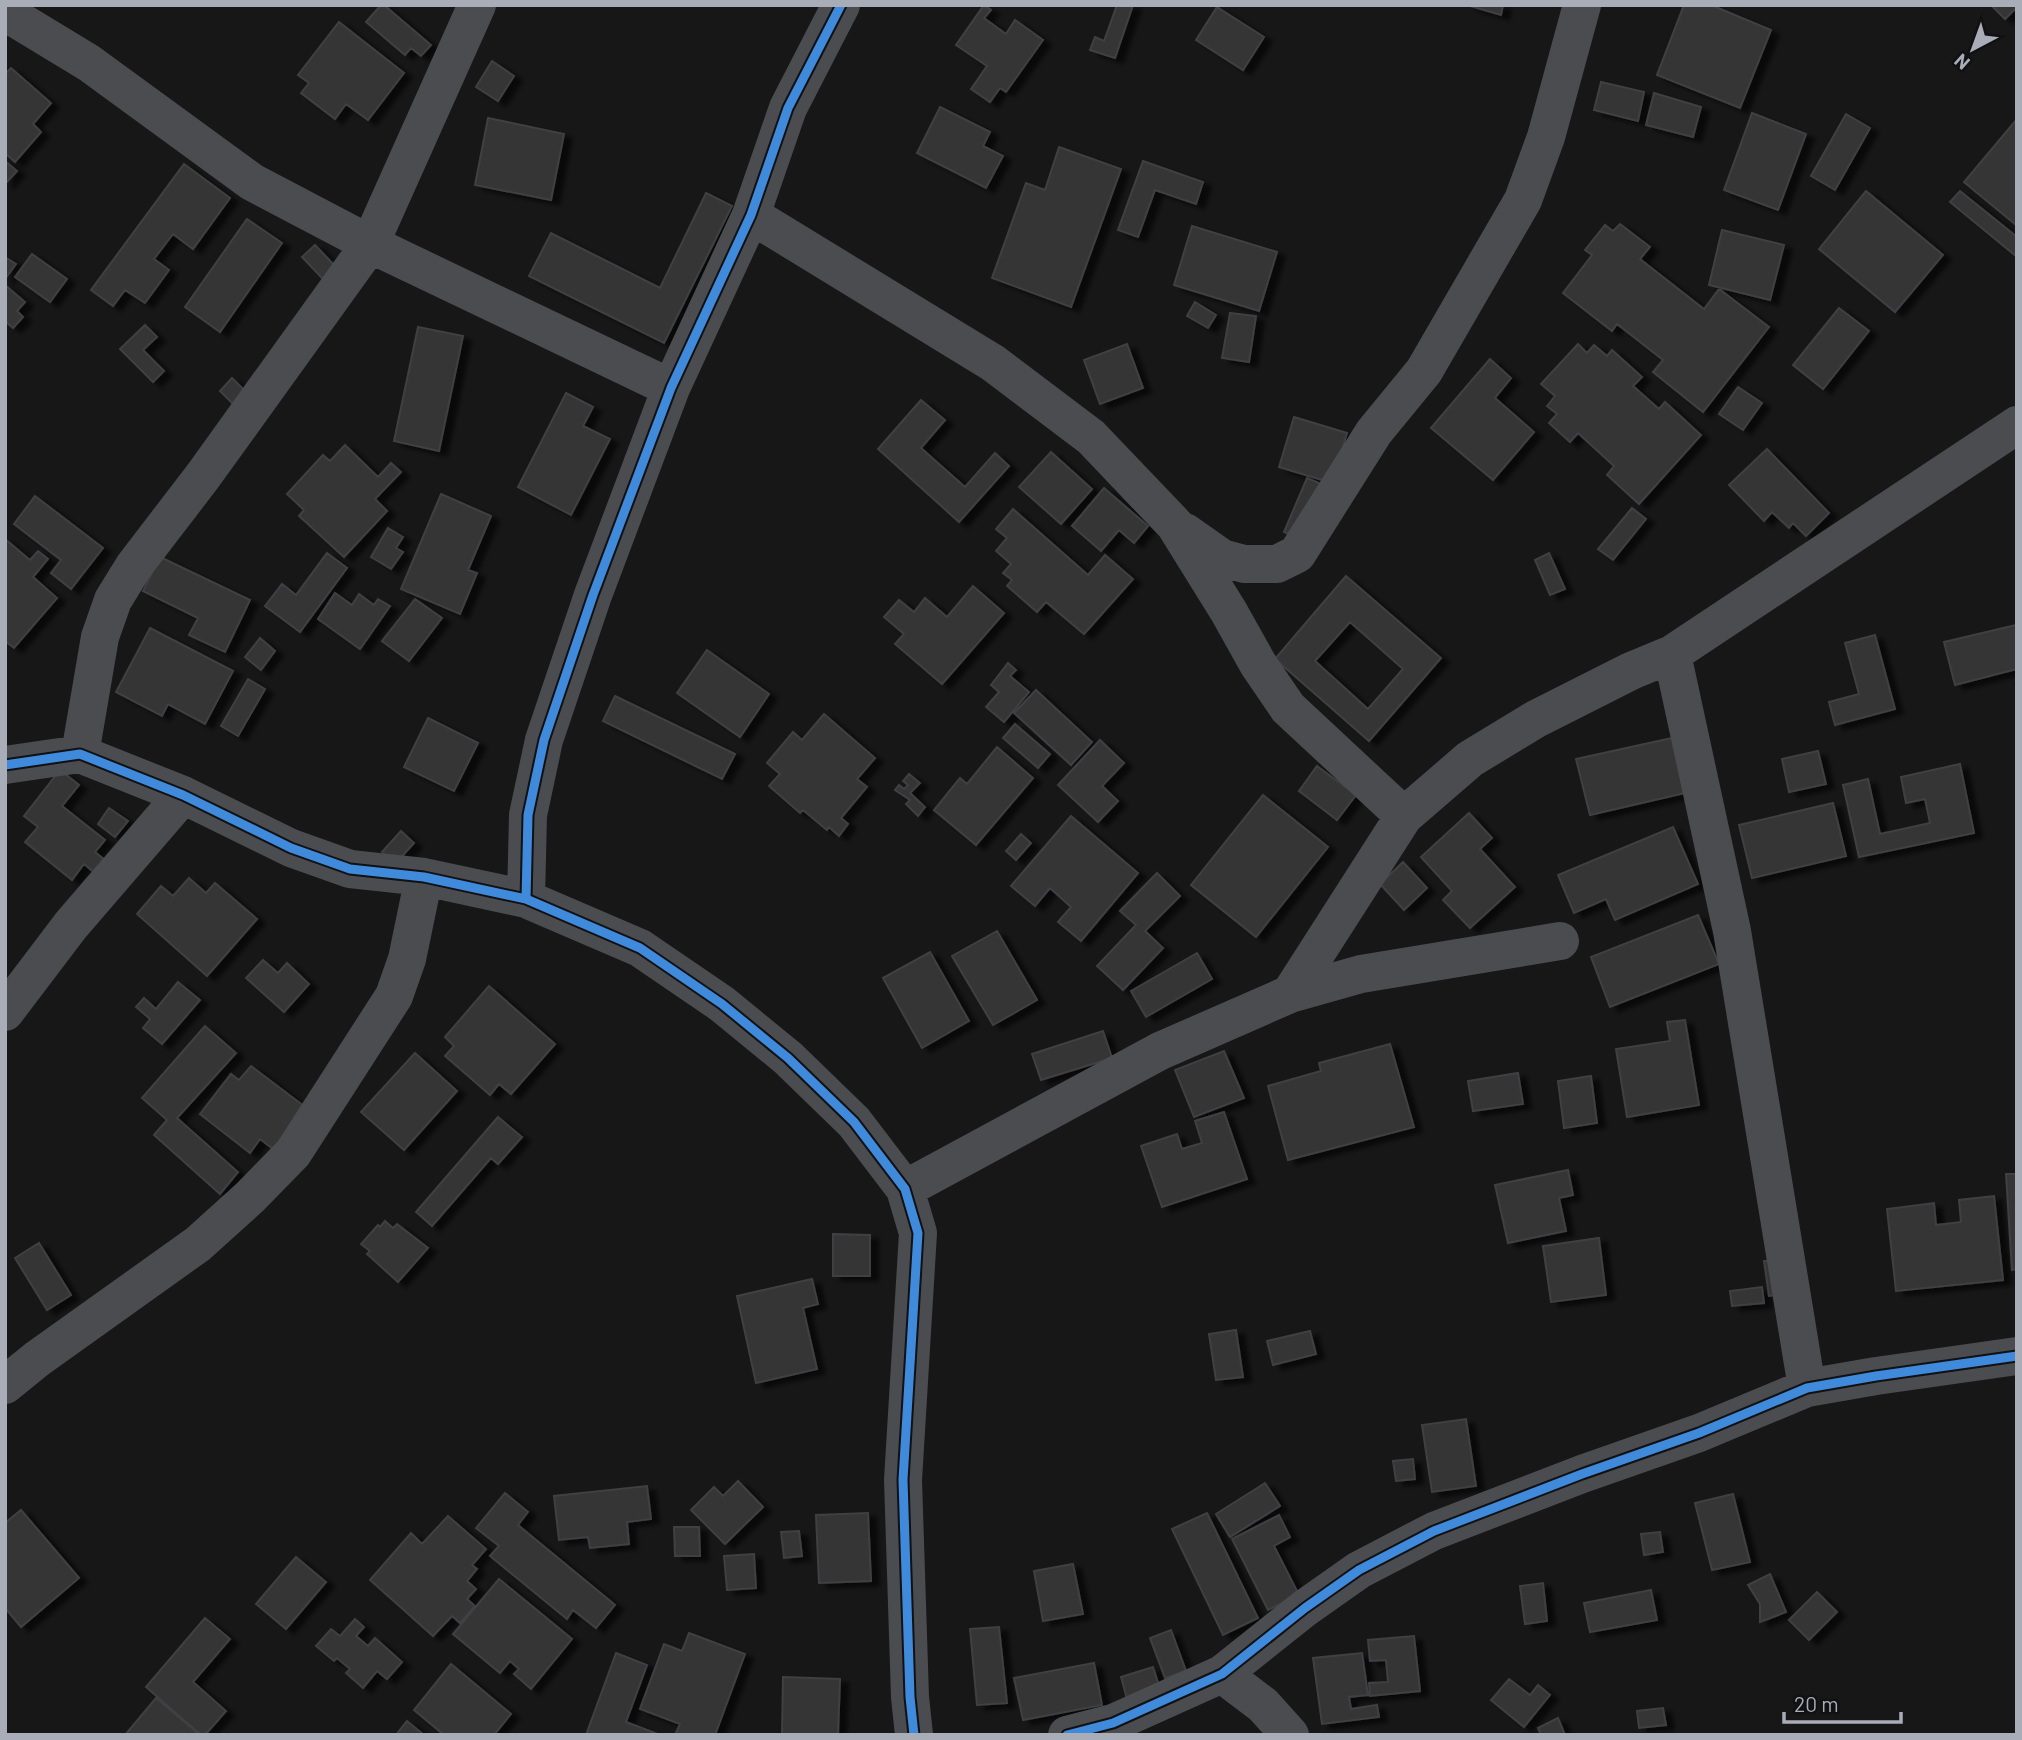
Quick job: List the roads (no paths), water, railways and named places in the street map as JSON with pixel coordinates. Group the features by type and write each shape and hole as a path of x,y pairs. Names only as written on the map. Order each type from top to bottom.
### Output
{"street":[{"path":"80,754 100,637 113,600 134,566 211,466 370,244 477,5"},
{"path":"526,899 528,815 544,740 593,595 671,388 751,215 788,107 841,5"},
{"path":"751,215 993,363 1091,437 1175,525 1222,558 1244,564 1277,564 1297,554 1374,432 1424,372 1522,200 1546,137 1582,5"},
{"path":"5,12 89,63 251,182 370,244 671,388"},
{"path":"1290,994 1404,816 1470,759 1548,713 1630,671 1672,654 2017,425"},
{"path":"1175,525 1258,664 1289,708 1404,816"},
{"path":"1672,654 1731,931 1807,1388"},
{"path":"5,765 80,754 183,795 291,848 350,869 424,877 526,899 639,948 722,1004 788,1058 854,1122 905,1189 918,1233 903,1480 910,1698 914,1735"},
{"path":"5,1012 71,925 183,795"},
{"path":"5,1385 37,1359 198,1244 293,1153 394,996 407,958 424,877"},
{"path":"905,1189 1160,1051 1290,994 1361,974 1560,941"},
{"path":"1067,1735 1113,1723 1222,1674 1305,1608 1359,1570 1434,1531 1582,1474 1699,1433 1807,1388 2017,1356"},
{"path":"1222,1674 1263,1705 1290,1735"}]}
